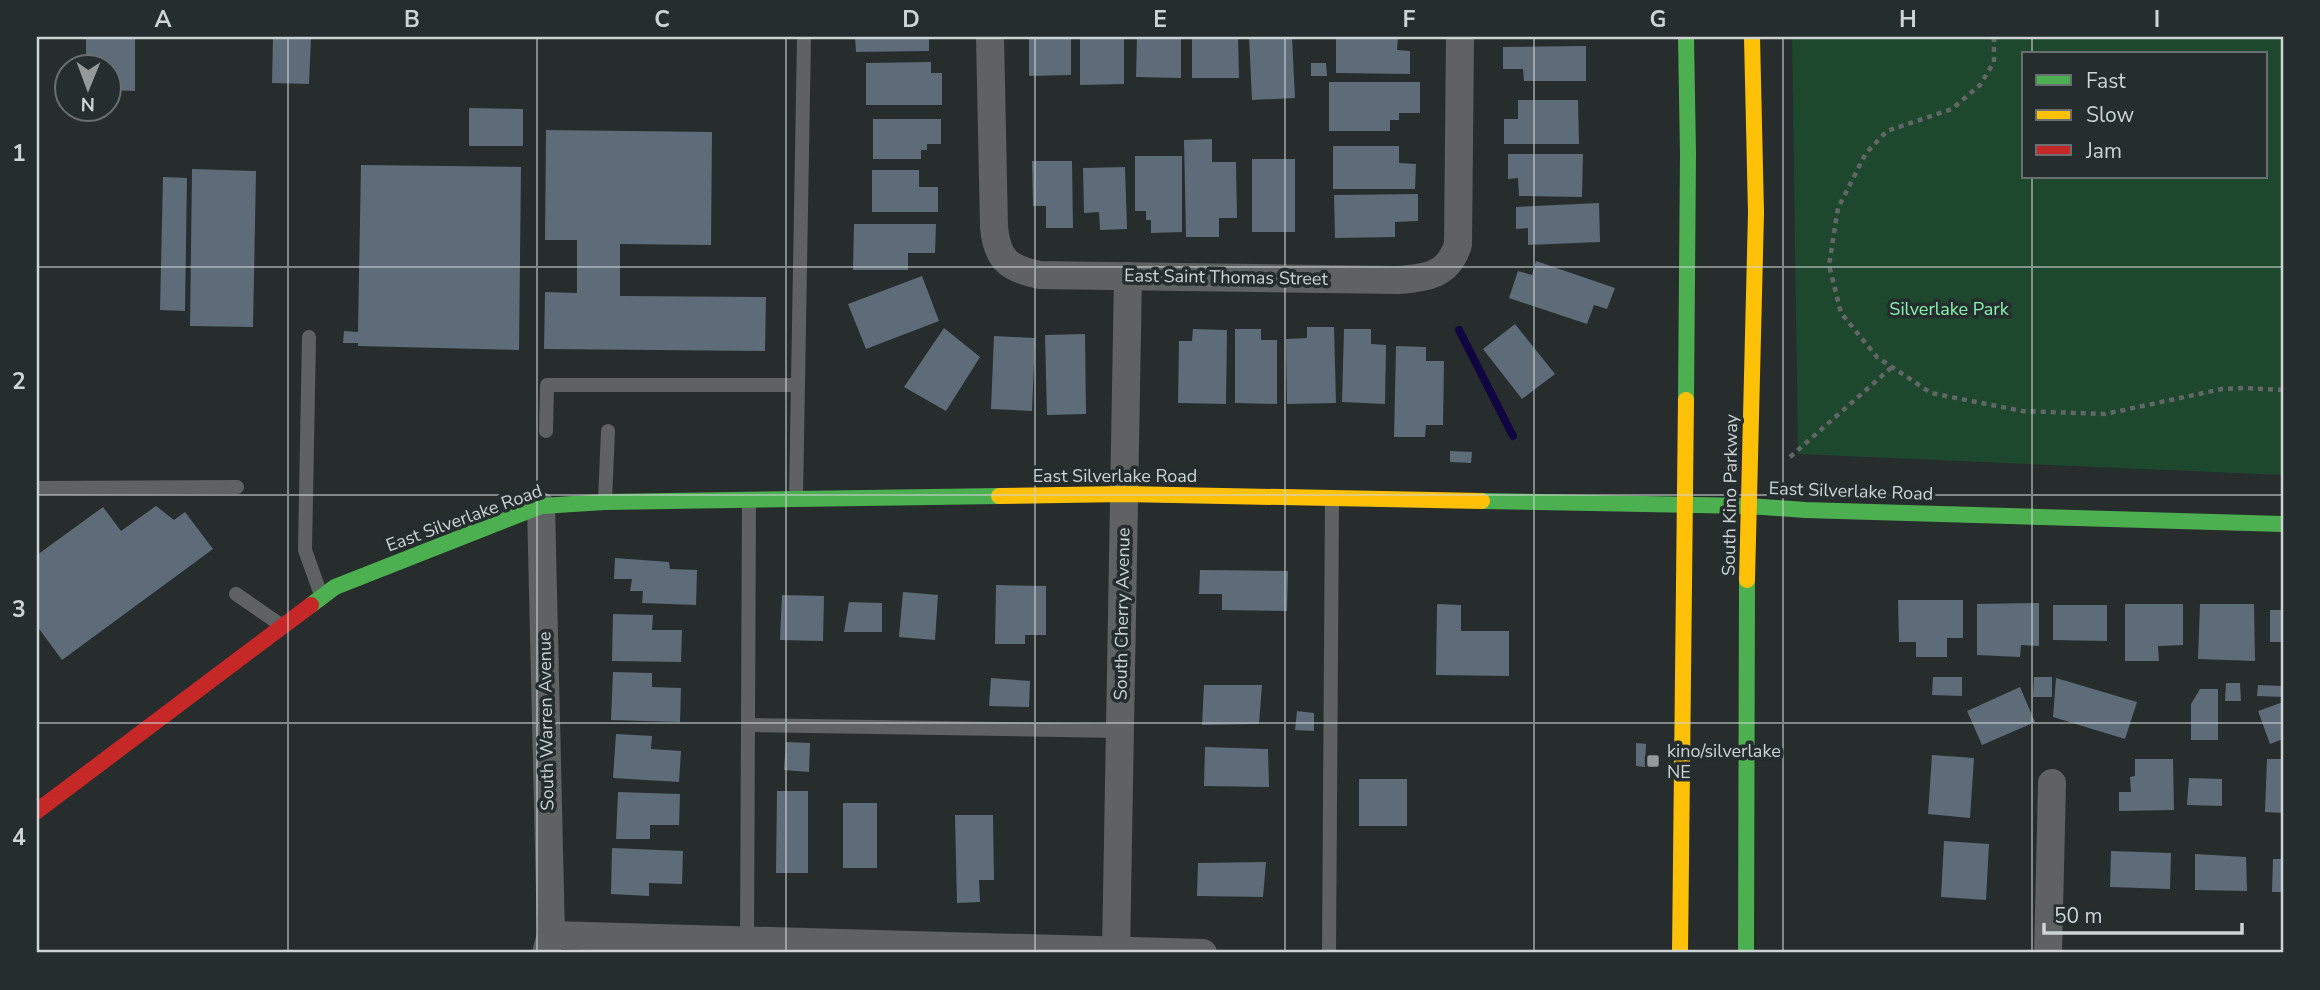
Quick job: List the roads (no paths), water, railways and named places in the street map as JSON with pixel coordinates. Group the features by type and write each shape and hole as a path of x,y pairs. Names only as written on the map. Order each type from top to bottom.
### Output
{"street":[{"name":"East Saint Thomas Street","path":"990,37 995,246 1002,256 1006,275 1398,280 1446,274 1458,244 1461,37"},
{"path":"1680,953 1688,154 1686,37"},
{"name":"South Kino Parkway","path":"1746,953 1749,506 1756,213 1752,37"},
{"name":"South Cherry Avenue","path":"1116,952 1128,276"},
{"name":"East Silverlake Road","path":"37,811 335,587 541,506 749,499 1124,494 1683,504 2283,524"},
{"name":"South Warren Avenue","path":"541,506 548,944"},
{"path":"2048,953 2052,783"},
{"path":"548,944 747,940 1203,953"}],"lane":[{"path":"796,499 804,37"},
{"path":"309,337 305,550 321,596"},
{"path":"546,431 547,385 798,385"},
{"path":"605,502 608,431"},
{"path":"37,488 237,486"},
{"path":"1329,953 1332,498"},
{"path":"747,940 749,499"},
{"path":"236,594 282,626"},
{"path":"748,725 1120,731"}],"waterway":[{"path":"1459,330 1513,436"}],"place":[{"name":"kino/silverlake NE","path":"1653,761"}],"park label":[{"name":"Silverlake Park","path":"1949,309"}]}
